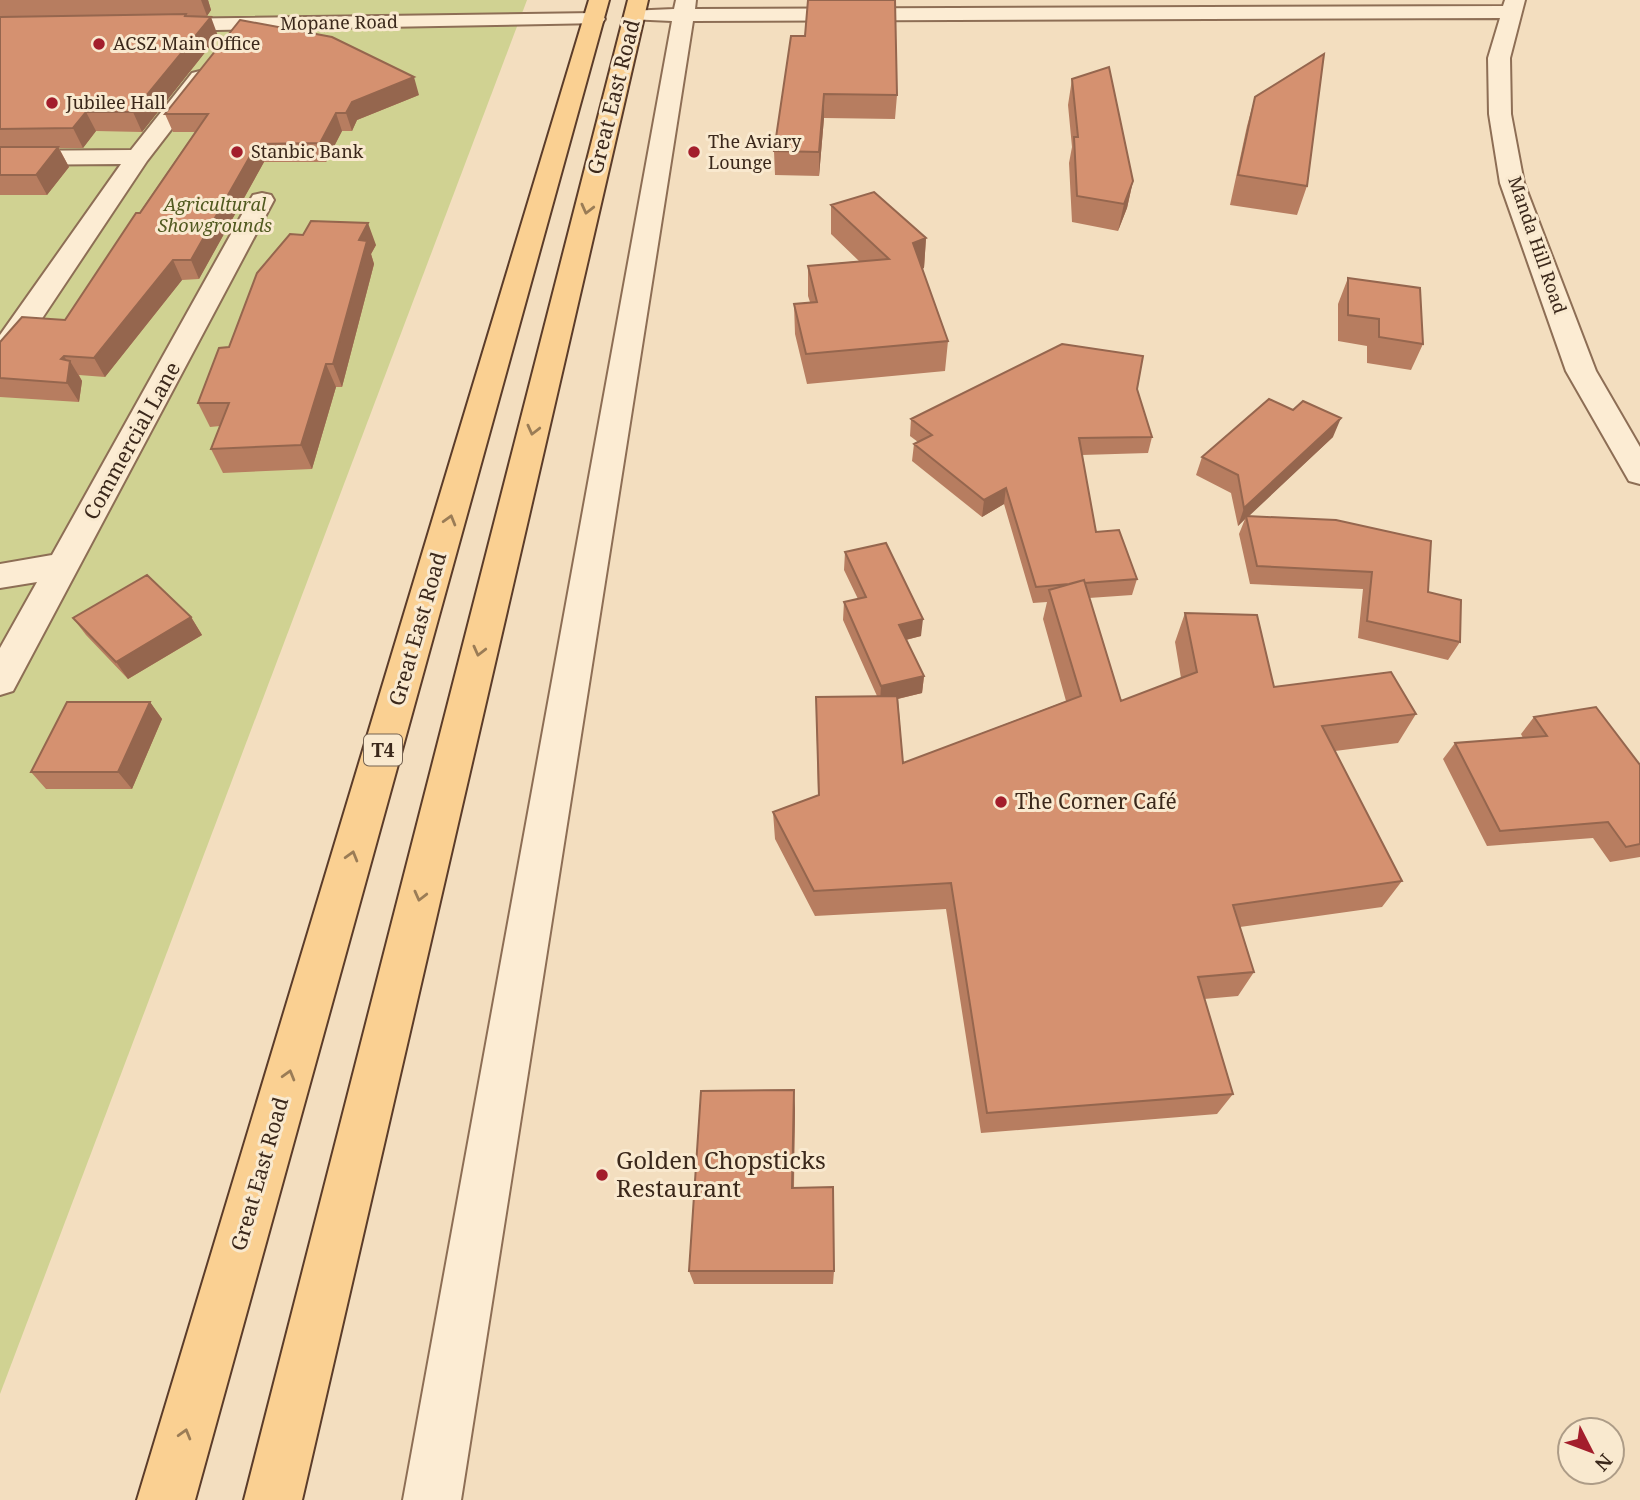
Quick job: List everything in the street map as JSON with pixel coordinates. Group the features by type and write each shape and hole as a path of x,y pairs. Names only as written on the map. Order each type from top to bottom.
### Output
{"main road":[{"name":"Great East Road","path":"273,1500 636,7"},
{"name":"Great East Road","path":"166,1500 597,10"}],"street":[{"path":"475,20 483,0"},
{"path":"636,7 1512,6"},
{"name":"Manda Hill Road","path":"1512,6 1499,58 1500,114 1513,183 1581,371 1640,474"},
{"path":"432,1500 684,7"},
{"name":"Mopane Road","path":"146,25 242,24 328,13 475,20 597,10"},
{"path":"0,354 14,320 242,24"},
{"path":"0,158 138,157"},
{"name":"Commercial Lane","path":"0,681 262,201"},
{"path":"0,576 64,565"}],"green space":[{"name":"Agricultural Showgrounds","path":"0,0 527,0 0,1394"}],"building":[{"path":"808,0 895,0 897,95 824,94 819,152 774,151 791,36 805,36"},
{"path":"186,14 185,16 211,17 133,112 86,112 73,128 0,129 0,17"},
{"path":"240,20 332,37 414,77 352,102 346,113 336,113 320,143 257,144 191,260 173,260 94,358 64,356 61,359 70,361 67,383 0,378 0,342 22,317 65,320 136,213 140,213 208,114 165,114"},
{"path":"1324,54 1307,186 1238,175 1255,97"},
{"path":"1109,67 1133,181 1124,204 1077,196 1074,137 1078,137 1072,79"},
{"path":"0,147 58,147 36,175 0,175"},
{"path":"874,192 926,238 913,243 948,341 806,354 794,304 817,302 808,266 889,259 831,205"},
{"path":"311,221 368,223 359,240 367,241 333,364 326,364 301,445 211,449 229,403 198,403 219,348 229,347 257,273 290,234 303,235"},
{"path":"1348,278 1420,288 1423,344 1379,337 1379,319 1348,315"},
{"path":"1062,344 1143,356 1137,389 1152,437 1079,438 1096,532 1119,530 1137,579 1085,583 1084,580 1036,587 1006,488 984,500 914,444 932,435 911,419"},
{"path":"1269,399 1293,410 1303,401 1341,418 1244,508 1238,475 1202,457"},
{"path":"1246,516 1336,520 1431,541 1428,592 1461,600 1460,642 1367,621 1372,572 1257,566"},
{"path":"886,543 923,619 899,625 924,676 881,686 844,602 866,597 845,552"},
{"path":"147,575 191,617 116,662 73,618"},
{"path":"1084,580 1121,701 1197,672 1185,613 1257,615 1274,687 1391,672 1416,714 1322,726 1402,881 1233,905 1254,972 1198,977 1233,1094 987,1113 951,883 814,891 773,812 819,795 816,697 897,696 903,763 1081,696 1049,590"},
{"path":"67,702 150,702 118,772 31,772"},
{"path":"1596,707 1640,765 1640,844 1626,847 1608,822 1500,831 1455,743 1547,736 1534,717"},
{"path":"794,1090 792,1188 833,1187 834,1271 689,1271 701,1091"}],"place":[{"name":"ACSZ Main Office","path":"99,44"},
{"name":"Jubilee Hall","path":"52,103"},
{"name":"Stanbic Bank","path":"237,152"},
{"name":"The Aviary Lounge","path":"694,152"},
{"name":"The Corner Café","path":"1001,802"},
{"name":"Golden Chopsticks Restaurant","path":"602,1175"}]}
